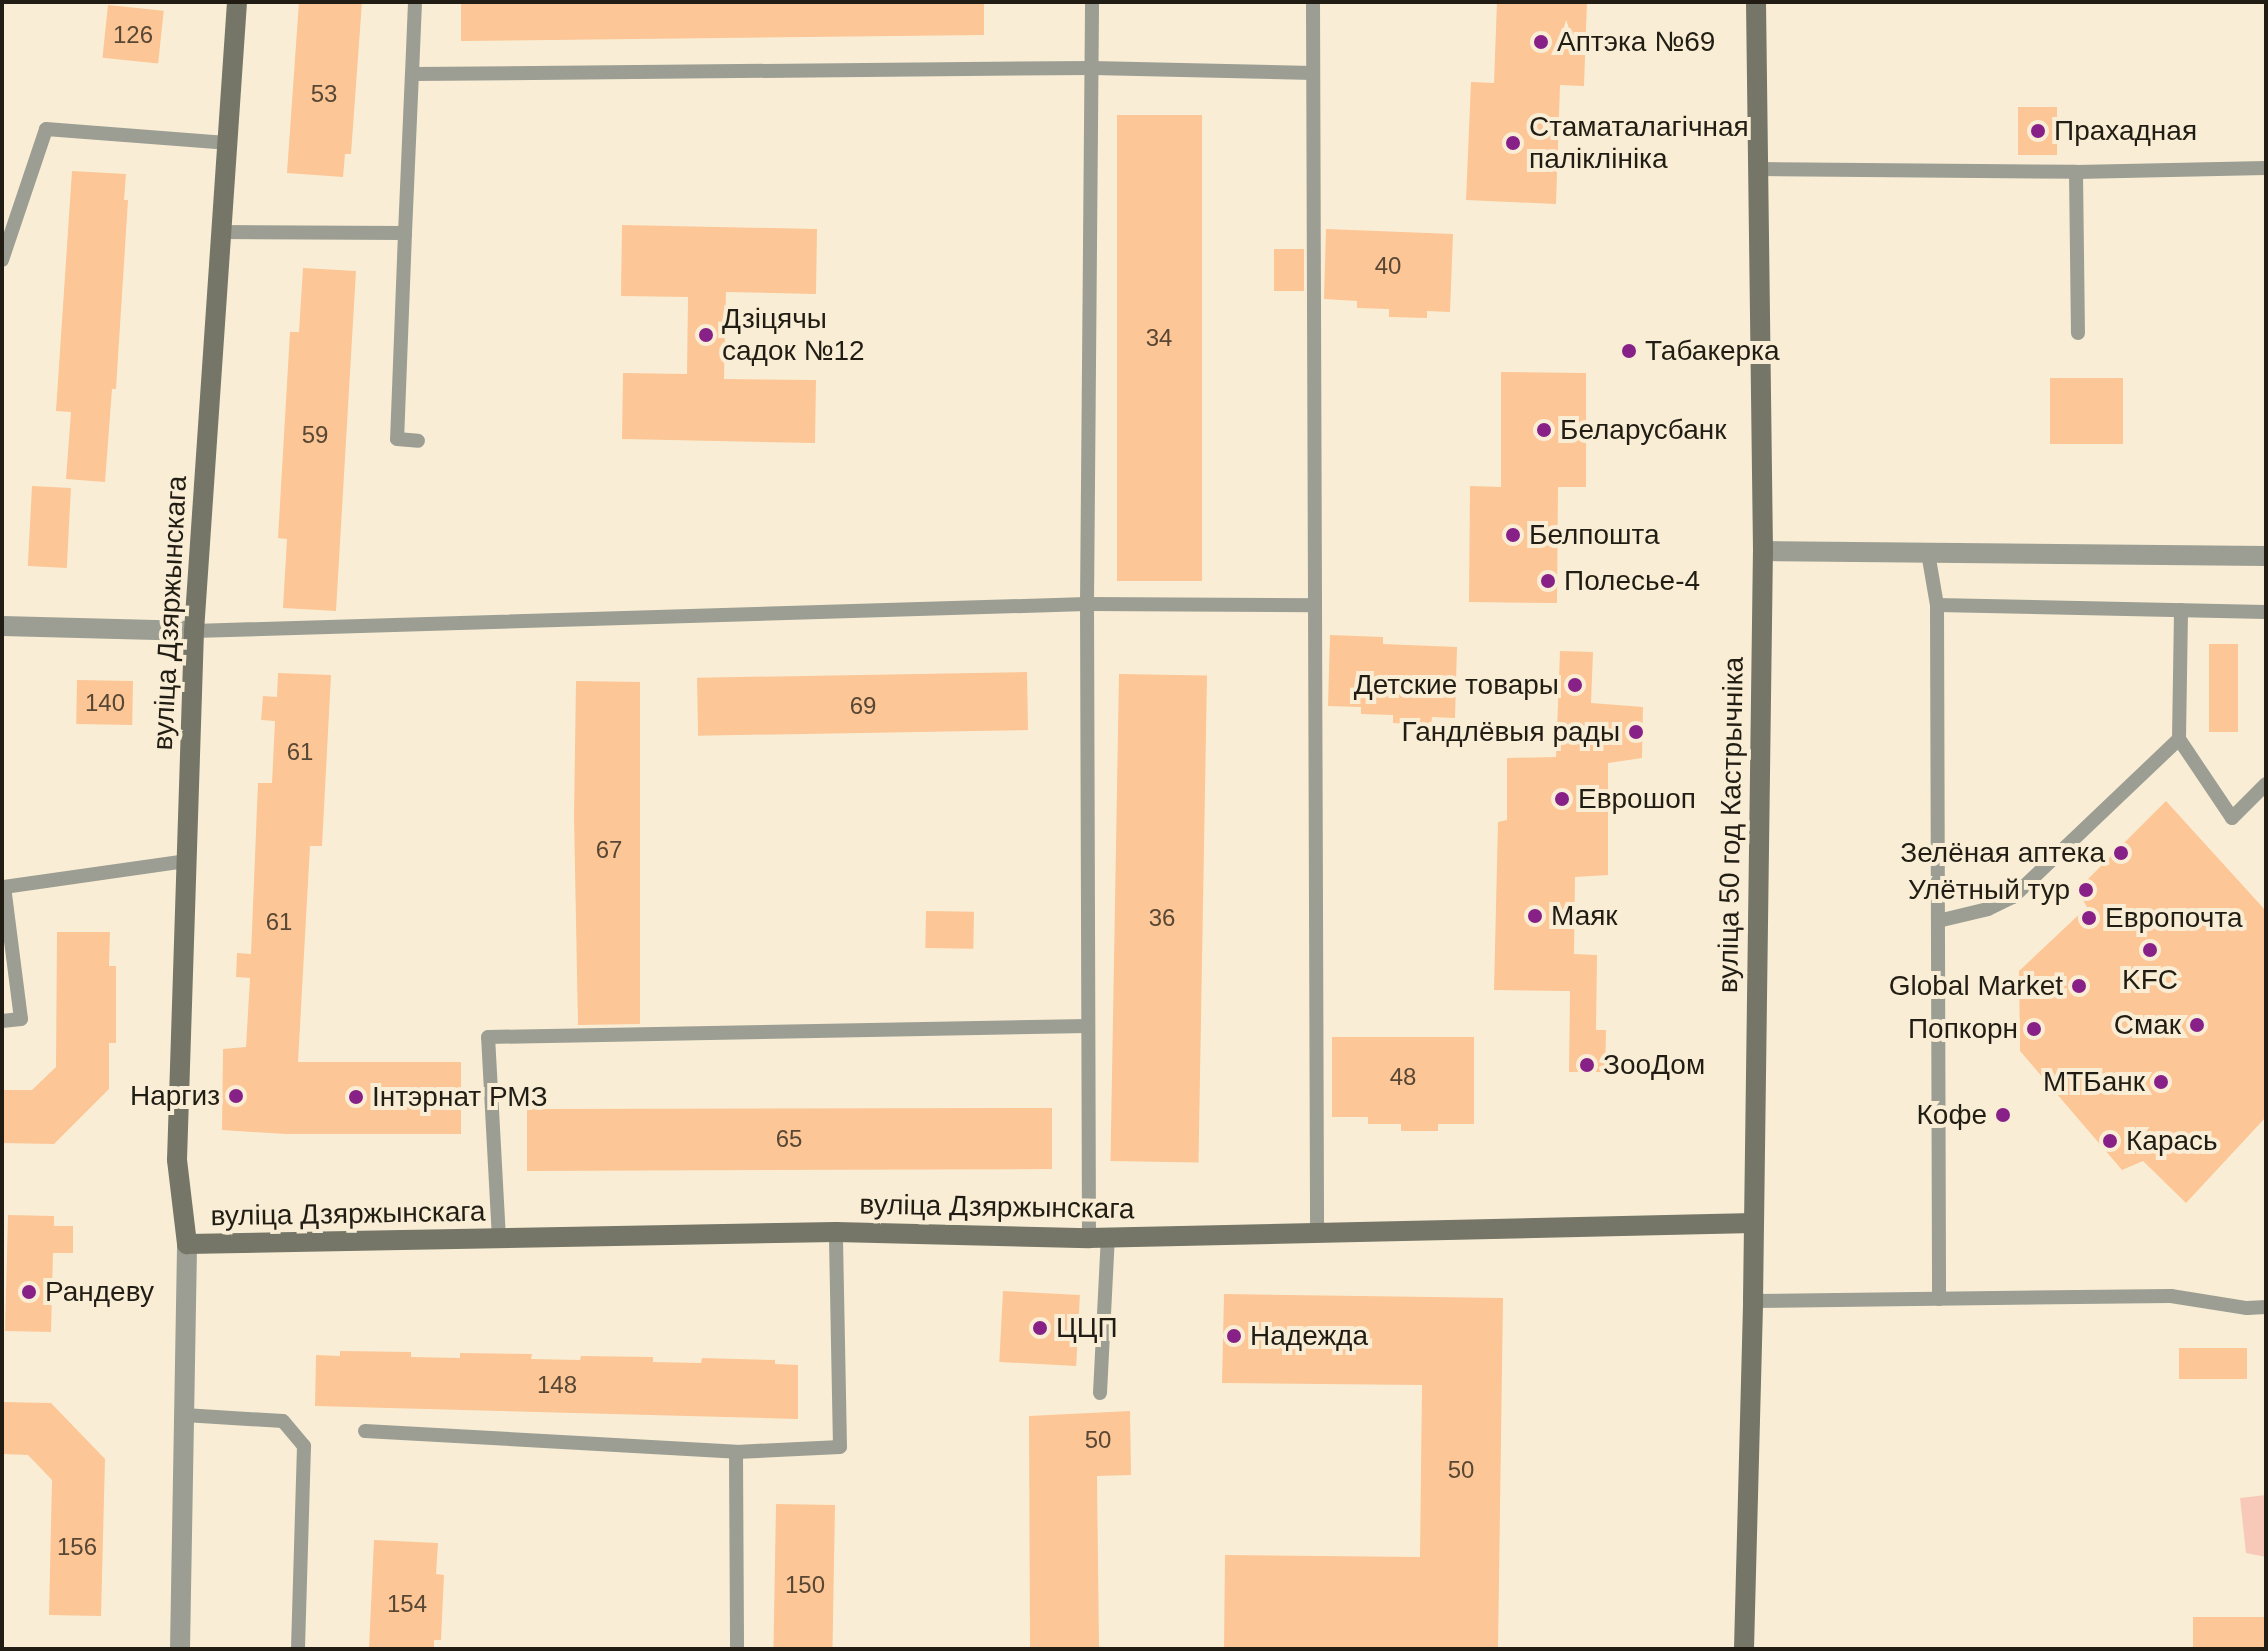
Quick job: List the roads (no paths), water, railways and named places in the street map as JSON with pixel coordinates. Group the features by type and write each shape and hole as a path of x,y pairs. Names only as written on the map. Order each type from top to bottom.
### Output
{"street":[{"name":"вуліца Дзяржынскага","path":"237,2 194,631 177,1160 187,1244 836,1232 1098,1237 1754,1223"},
{"name":"вуліца 50 год Кастрычніка","path":"1744,1649 1753,1301 1763,551 1756,2"},
{"path":"1763,551 2266,556"},
{"path":"2,626 194,631"},
{"path":"180,1649 187,1244"}],"lane":[{"path":"415,2 397,439 418,441"},
{"path":"1092,2 1087,604 1088,1026 1098,1237 1100,1393"},
{"path":"1313,2 1317,1234"},
{"path":"412,74 1092,68 1313,73"},
{"path":"2,260 46,129 229,143"},
{"path":"1759,169 2076,172 2266,168"},
{"path":"2076,172 2078,333"},
{"path":"222,232 405,233"},
{"path":"1928,553 1937,605 1939,1299"},
{"path":"194,631 1087,604 1314,605"},
{"path":"1937,605 2266,612"},
{"path":"2181,610 2179,739 2232,818 2266,784"},
{"path":"1938,921 1988,909 2013,897 2179,739"},
{"path":"2,1021 21,1019 4,887 187,861"},
{"path":"499,1239 488,1037 1088,1026"},
{"path":"365,1431 736,1452 840,1447 836,1232"},
{"path":"1753,1301 2171,1296 2247,1308 2266,1307"},
{"path":"184,1415 283,1421 304,1446 298,1649"},
{"path":"736,1452 737,1649"}],"place":[{"name":"Аптэка №69","path":"1541,42"},
{"name":"Прахадная","path":"2038,131"},
{"name":"Стаматалагічная паліклініка","path":"1513,143"},
{"name":"Дзіцячы садок №12","path":"706,335"},
{"name":"Табакерка","path":"1629,351"},
{"name":"Беларусбанк","path":"1544,430"},
{"name":"Белпошта","path":"1513,535"},
{"name":"Полесье-4","path":"1548,581"},
{"name":"Детские товары","path":"1575,685"},
{"name":"Гандлёвыя рады","path":"1636,732"},
{"name":"Еврошоп","path":"1562,799"},
{"name":"Зелёная аптека","path":"2121,853"},
{"name":"Улётный тур","path":"2086,890"},
{"name":"Маяк","path":"1535,916"},
{"name":"Европочта","path":"2089,918"},
{"name":"KFC","path":"2150,950"},
{"name":"Globаl Market","path":"2079,986"},
{"name":"Смак","path":"2197,1025"},
{"name":"Попкорн","path":"2034,1029"},
{"name":"ЗооДом","path":"1587,1065"},
{"name":"МТБанк","path":"2161,1082"},
{"name":"Наргиз","path":"236,1096"},
{"name":"Інтэрнат РМЗ","path":"356,1097"},
{"name":"Кофе","path":"2003,1115"},
{"name":"Карась","path":"2110,1141"},
{"name":"Рандеву","path":"29,1292"},
{"name":"ЦЦП","path":"1040,1328"},
{"name":"Надежда","path":"1234,1336"}]}
